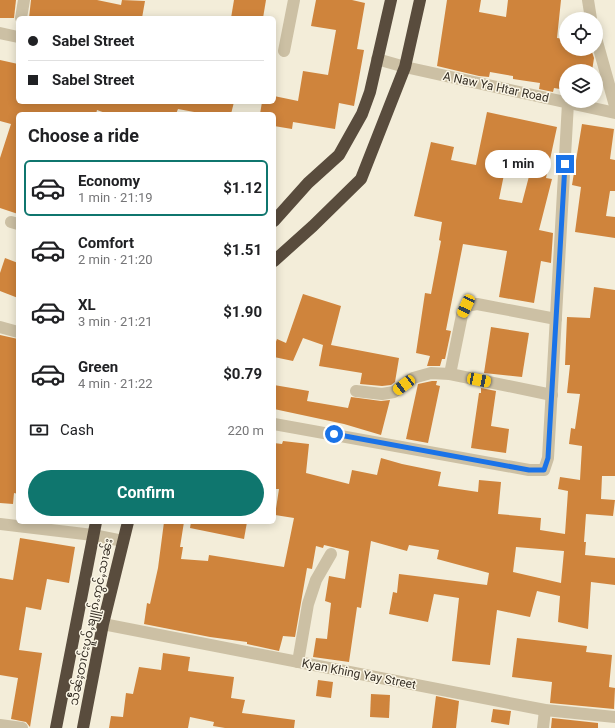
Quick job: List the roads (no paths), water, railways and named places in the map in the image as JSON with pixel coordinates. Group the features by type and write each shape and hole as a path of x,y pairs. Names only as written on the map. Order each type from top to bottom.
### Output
{"highway":[{"path":"276,219 308,183 339,155 362,114 370,92 391,0"},
{"path":"276,259 313,226 361,179 405,67 420,0"},
{"name":"သဵႅၼ်ႈတၢင်းပူဝ်ႇၶျူၵ်ႉဢွင်ႇသၢၼ်း","path":"56,728 96,524"},
{"name":"သဵႅၼ်ႈတၢင်းပူဝ်ႇၶျူၵ်ႉဢွင်ႇသၢၼ်း","path":"83,728 103,624 127,524"}],"street":[{"path":"21,16 24,0"},
{"path":"284,51 294,0"},
{"path":"588,0 590,12"},
{"path":"0,33 16,35"},
{"path":"601,56 615,106"},
{"name":"A Naw Ya Htar Road","path":"377,59 405,67 559,101"},
{"path":"276,424 529,470 544,470 548,458 568,108"},
{"name":"A Naw Ya Htar Road","path":"592,108 615,113"},
{"path":"450,374 462,315 466,306 477,304 556,319"},
{"path":"0,327 16,331"},
{"path":"356,391 382,394 394,392 413,378 431,373 450,374 552,395"},
{"path":"0,524 93,535 123,541"},
{"path":"298,662 308,604 316,580 331,554"},
{"name":"Kyan Khing Yay Street","path":"103,624 545,710 615,717"},
{"path":"543,728 545,710"},
{"path":"0,725 22,728"}]}
